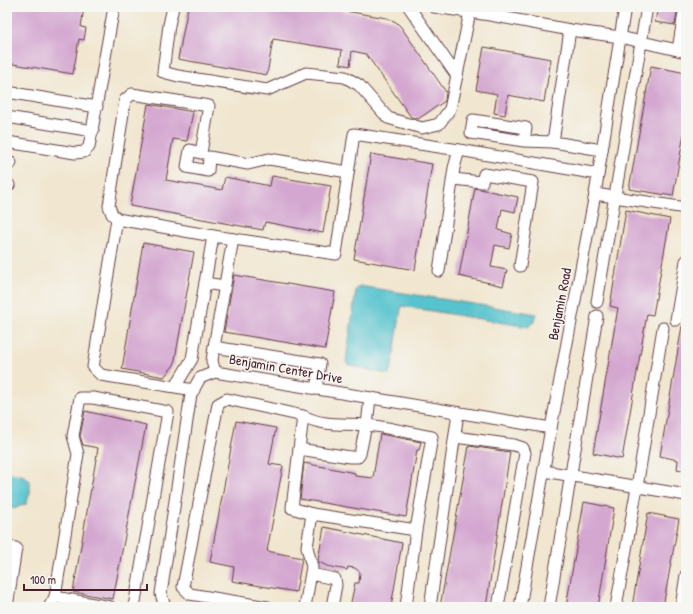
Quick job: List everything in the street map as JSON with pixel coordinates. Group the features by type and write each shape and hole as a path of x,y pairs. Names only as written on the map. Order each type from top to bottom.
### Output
{"street":[{"path":"7,142 75,153 84,152 89,147 114,7"},
{"path":"173,7 169,25 163,72 178,76 267,90 306,74 345,77 359,85 388,118 422,128 439,124 450,109 470,12"},
{"path":"409,7 457,76"},
{"path":"434,7 620,37 641,43 682,51 685,10"},
{"name":"Benjamin Road","path":"520,607 551,428 595,194 624,7"},
{"path":"597,302 646,7"},
{"path":"553,142 570,30"},
{"path":"7,92 97,107"},
{"path":"348,172 269,159 248,164 205,155 209,106 132,94 125,100 109,206 112,214 117,219 212,236 336,254 354,134 598,174"},
{"path":"7,117 93,131"},
{"path":"524,141 553,142 602,150"},
{"path":"439,271 459,150"},
{"path":"453,179 482,182 484,174 533,182 520,266"},
{"path":"595,194 686,208"},
{"path":"117,219 93,367 102,375 194,390"},
{"path":"175,386 192,359 212,236"},
{"path":"215,372 212,361 233,239"},
{"path":"676,320 686,261"},
{"path":"205,283 224,286"},
{"path":"549,607 598,316"},
{"path":"616,607 663,328"},
{"path":"214,347 320,364 316,389"},
{"name":"Benjamin Center Drive","path":"165,607 161,594 191,394 200,378 215,372 551,428"},
{"path":"49,607 55,597 78,454 73,436 80,398 93,398 168,412 134,607"},
{"path":"299,449 358,457 367,425 370,398"},
{"path":"268,607 190,594 183,587 218,404 227,399 302,416 315,422 367,425 432,437 416,530 406,607"},
{"path":"430,607 458,412"},
{"path":"302,416 292,508 312,514 416,530"},
{"path":"455,436 514,445 523,448 525,453 498,607"},
{"path":"544,471 686,495"},
{"path":"305,607 312,567 307,547 312,514"},
{"path":"7,546 16,548 7,607"},
{"path":"311,574 335,579 336,584 332,607"},
{"path":"681,607 686,575"},
{"path":"55,597 110,607"}],"water":[{"path":"359,286 537,314 535,321 528,327 402,306 392,367 389,374 347,364 346,361 356,290"},
{"path":"7,472 24,476 30,481 30,493 26,504 15,508 7,507"}],"building":[{"path":"7,7 84,7 81,27 86,28 84,40 79,39 73,74 7,63"},
{"path":"188,7 321,7 387,18 396,22 401,27 446,92 445,101 418,119 411,117 366,54 352,51 350,66 340,64 342,50 273,39 267,75 178,59"},
{"path":"658,7 678,7 675,25 655,22"},
{"path":"484,47 551,59 544,102 508,95 505,115 494,113 497,94 476,90"},
{"path":"651,66 686,73 686,122 673,196 629,189"},
{"path":"148,104 193,112 187,141 173,139 166,180 222,190 225,177 270,186 272,176 331,186 323,233 265,222 263,230 130,206"},
{"path":"371,154 432,164 415,270 354,259"},
{"path":"475,188 518,197 515,212 502,209 498,230 512,234 509,248 495,245 491,267 507,270 503,286 459,276"},
{"path":"626,210 670,219 653,315 647,314 622,459 593,453 618,308 610,306"},
{"path":"143,243 194,252 174,365 164,377 122,369"},
{"path":"234,275 335,292 325,349 224,332"},
{"path":"682,326 686,326 686,471 677,469 678,460 660,456"},
{"path":"85,411 146,425 113,599 73,592 98,448 83,445 80,436"},
{"path":"236,421 276,428 269,464 283,466 267,551 302,558 296,592 232,581 234,567 210,562"},
{"path":"380,434 421,442 419,450 417,450 406,517 300,499 304,463 355,473 355,476 373,478"},
{"path":"469,446 510,452 486,607 440,607"},
{"path":"584,502 614,508 598,607 566,607"},
{"path":"648,513 679,519 663,607 632,607"},
{"path":"324,527 402,543 391,607 350,607 355,583 359,583 360,572 355,568 348,567 347,570 327,566 319,562 318,560"}]}
